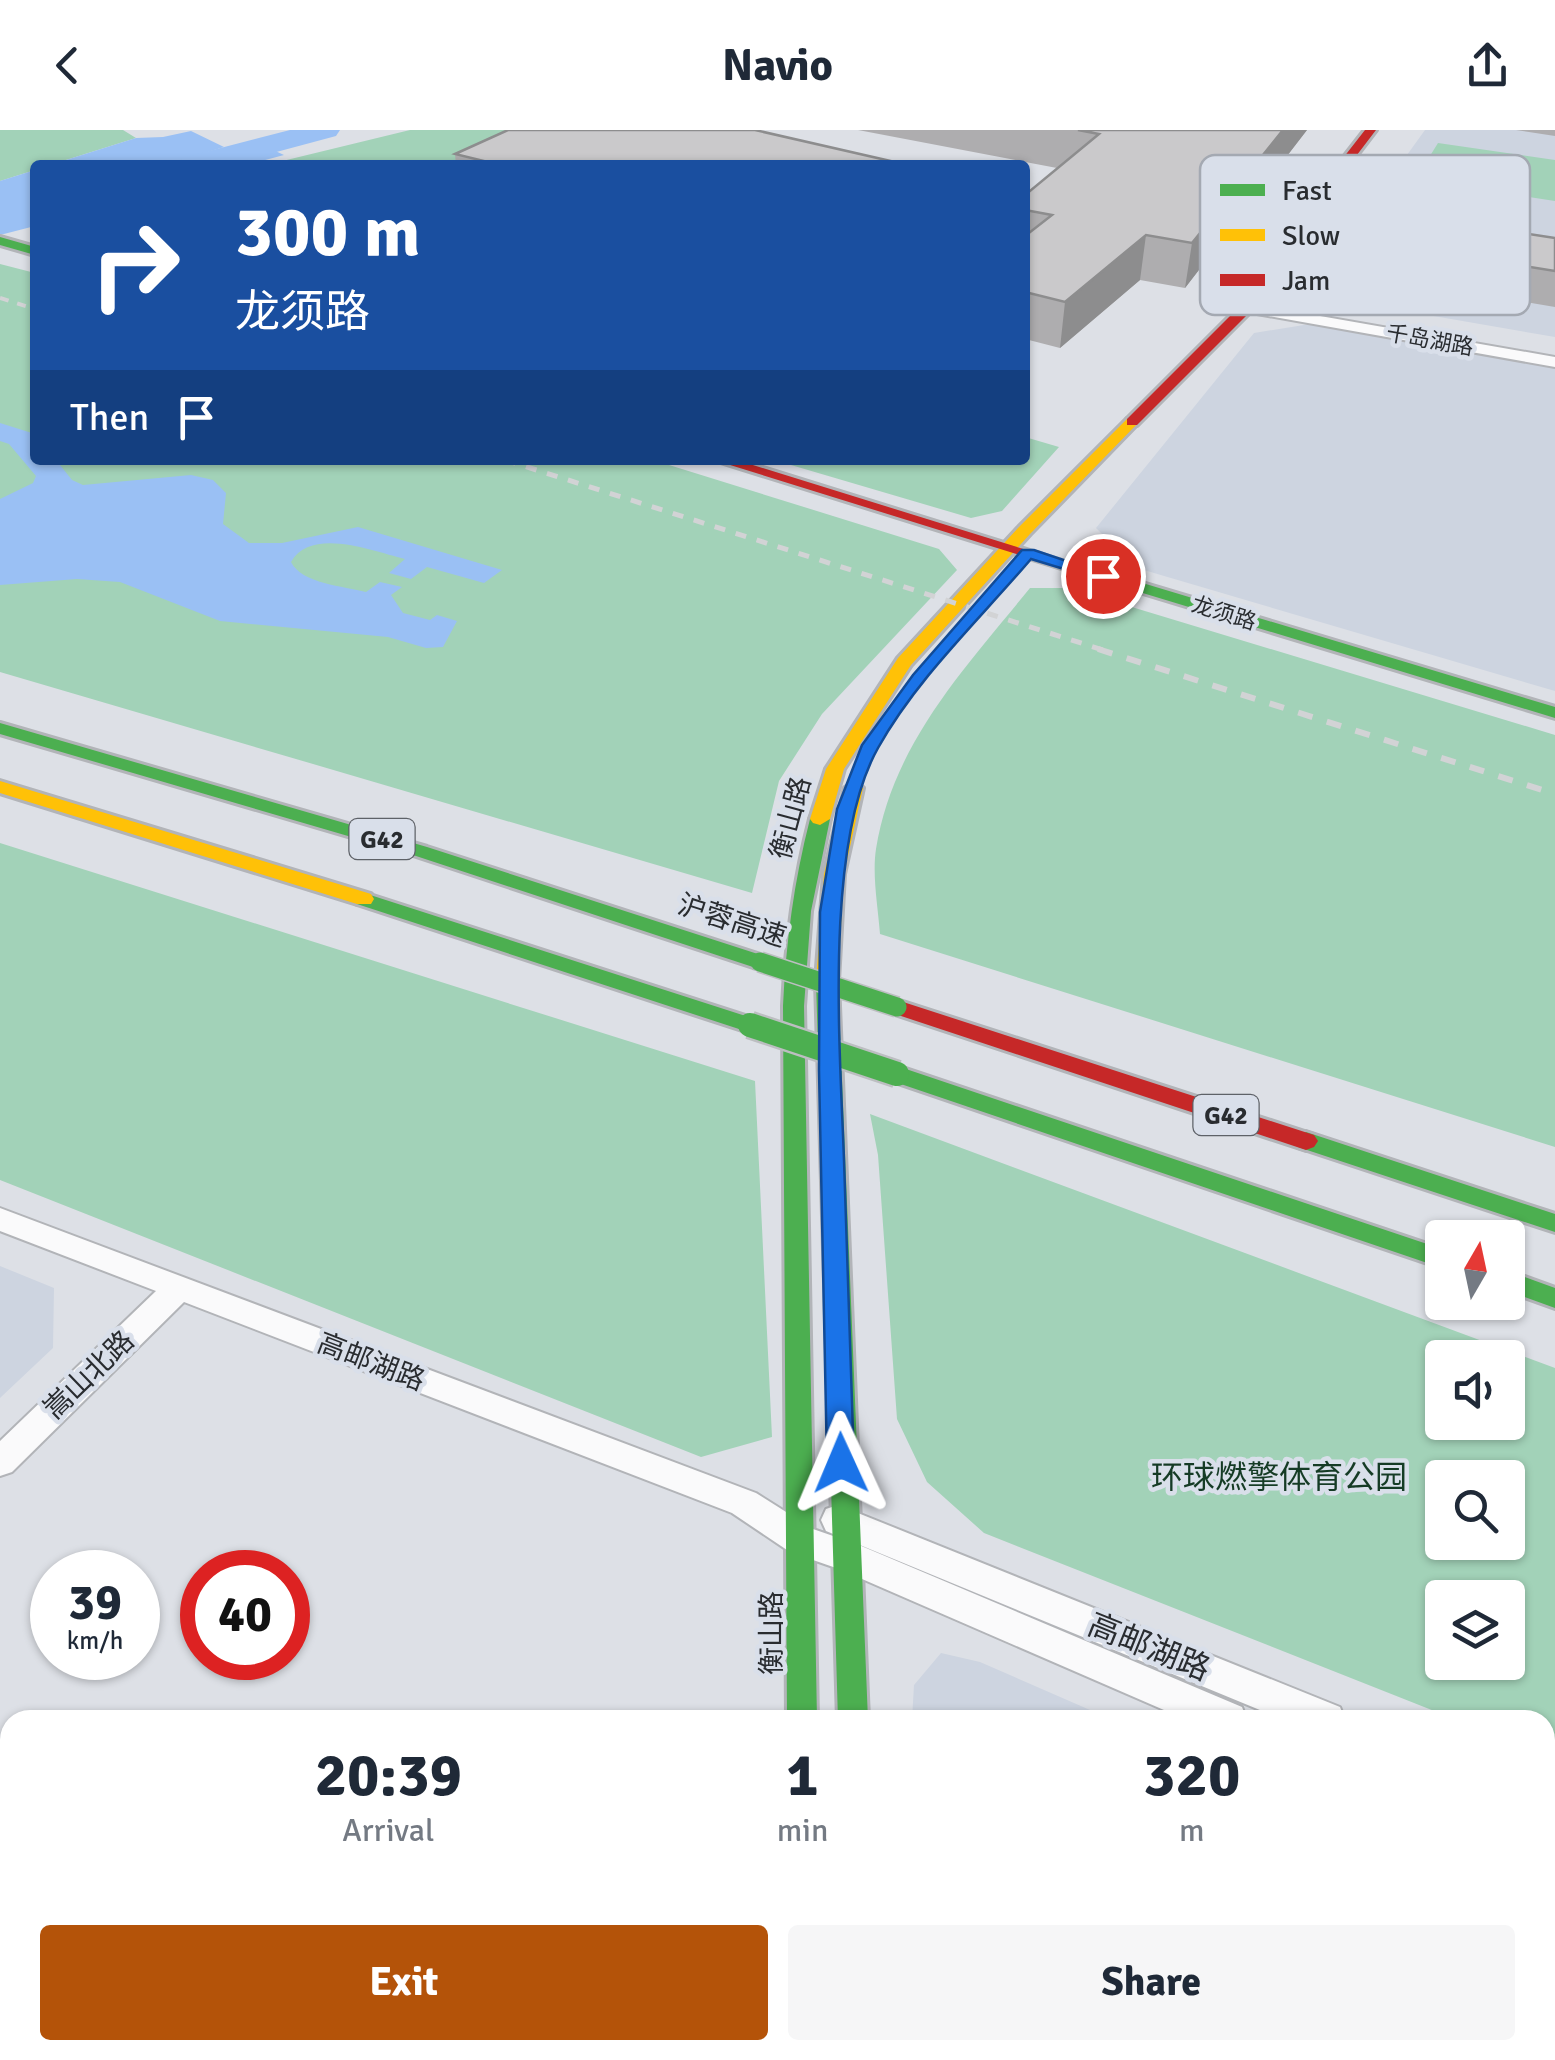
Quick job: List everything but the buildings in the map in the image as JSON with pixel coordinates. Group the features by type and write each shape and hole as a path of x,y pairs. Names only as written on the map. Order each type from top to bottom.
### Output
{"main road":[{"name":"衡山路","path":"1352,155 1371,130"},
{"name":"衡山路","path":"1369,155 1388,130"},
{"path":"5,242 30,250"},
{"name":"衡山路","path":"802,1710 795,1062 800,916 809,854 835,769 894,677 1251,315"},
{"name":"龙须路","path":"738,465 1555,714"},
{"name":"衡山路","path":"854,1710 830,1070 830,912 846,809 868,748 1018,550"},
{"name":"沪蓉高速","path":"0,728 420,850 1555,1223"},
{"name":"G42","path":"0,787 403,912 1425,1253"},
{"path":"1525,1288 1555,1298"}],"street":[{"name":"千岛湖路","path":"1285,315 1555,362"},
{"name":"高邮湖路","path":"0,1219 802,1526 1300,1710"},
{"name":"嵩山北路","path":"0,1462 178,1288"},
{"name":"高邮湖路","path":"845,1539 1208,1710"}],"shaded area":[{"path":"1425,130 1555,130 1555,337 1428,315 1530,315 1530,155 1407,155"},
{"path":"1310,324 1555,368 1555,691 1137,568 1096,528 1254,333"},
{"path":"0,1266 54,1288 53,1348 0,1398"},
{"path":"941,1653 980,1662 1090,1710 913,1710 914,1685"}],"green space":[{"path":"0,130 123,130 136,138 66,160 30,160 30,172 0,181"},
{"path":"410,130 532,130 480,160 287,160"},
{"path":"1438,143 1521,155 1431,155"},
{"path":"1530,156 1555,160 1555,201 1530,197"},
{"path":"0,264 30,272 30,465 669,465 939,549 957,570 822,714 779,781 752,893 0,672"},
{"path":"1030,438 1059,447 1002,511 971,518 791,465 1030,465"},
{"path":"1030,588 1069,588 1555,735 1555,1147 880,934 876,849 898,775 935,709"},
{"path":"0,843 755,1081 772,1437 701,1457 0,1180"},
{"name":"环球燃擎体育公园","path":"870,1114 1479,1340 1425,1340 1425,1440 1525,1440 1525,1357 1555,1368 1555,1710 1432,1710 984,1533 927,1482 897,1419 878,1155"}],"water":[{"path":"191,131 224,147 198,155 201,157 256,142 284,155 265,160 66,160 136,138"},
{"path":"30,172 30,227 0,235 0,181"},
{"path":"0,423 30,432 30,465 60,465 72,480 83,485 191,475 213,480 226,493 223,524 249,543 282,543 358,527 502,570 484,583 427,567 411,579 389,573 405,559 328,543 301,551 291,562 304,575 336,586 366,592 380,582 402,587 391,595 403,613 430,620 437,615 457,621 443,647 426,648 388,637 220,621 120,582 77,579 0,585 0,499 33,483 36,476 9,444 0,441"}],"waterway":[{"path":"212,160 325,130"}],"railway":[{"path":"0,298 30,307"},
{"path":"521,465 1106,651"},
{"path":"1098,649 1555,794"}],"traffic: fast":[{"path":"0,241 30,250"},
{"path":"1096,574 1555,713"},
{"path":"0,728 420,851 760,962"},
{"path":"802,1710 793,1054 800,911 820,819"},
{"path":"364,899 750,1025"},
{"path":"760,962 897,1007"},
{"path":"827,981 853,1710"},
{"path":"750,1025 897,1074"},
{"path":"897,1074 1425,1253"},
{"path":"1306,1141 1555,1223"},
{"path":"1525,1287 1555,1298"}],"traffic: slow":[{"path":"820,819 835,769 904,662 1024,531 1132,422"},
{"path":"0,787 364,899"},
{"path":"827,981 834,874 854,788"}],"traffic: jam":[{"path":"1351,155 1371,130"},
{"path":"1132,422 1239,315"},
{"path":"737,465 1096,574"},
{"path":"897,1007 1306,1141"}],"route":[{"path":"841,1463 830,1070 830,912 846,809 868,748 919,679 1028,553 1103,576"}]}
